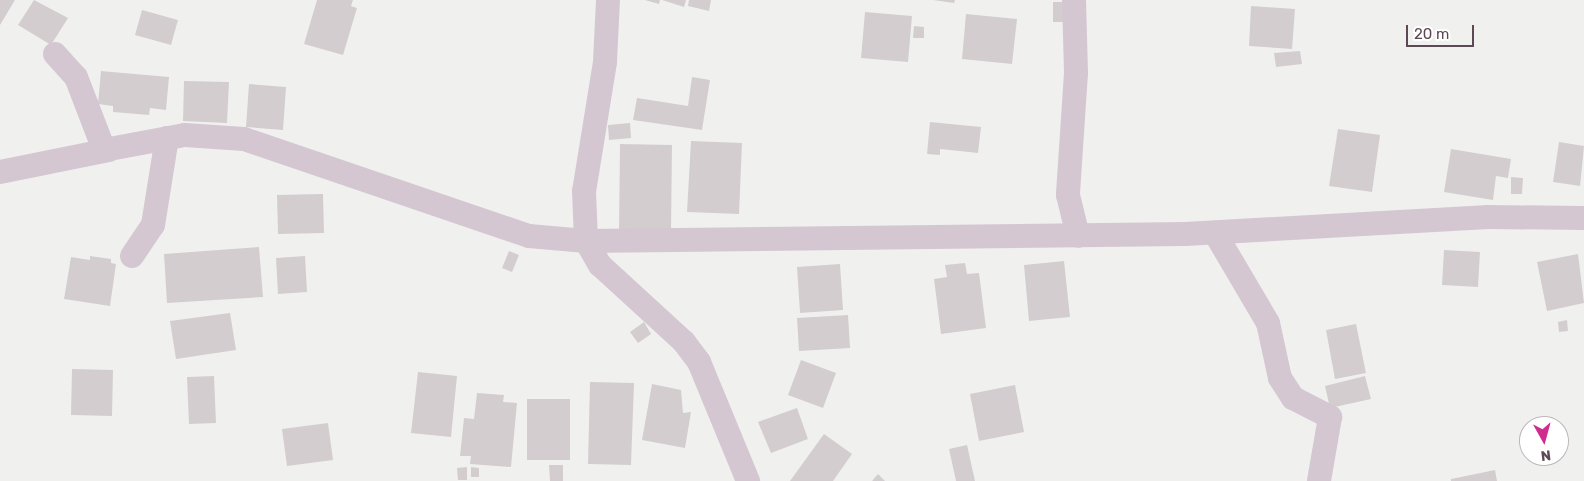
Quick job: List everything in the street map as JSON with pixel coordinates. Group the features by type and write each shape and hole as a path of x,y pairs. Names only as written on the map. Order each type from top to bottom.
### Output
{"street":[{"path":"608,0 605,62 584,191 586,241 600,265 684,342 699,362 748,481"},
{"path":"1074,0 1076,72 1068,195 1078,236"},
{"path":"55,54 76,77 104,150 109,150"},
{"path":"0,172 185,135 244,139 498,229 586,241 1215,233 1489,217 1584,218"},
{"path":"132,256 153,224 168,138"},
{"path":"1215,233 1268,323 1280,378 1293,398 1330,417 1319,481"}],"building":[{"path":"0,0 15,0 0,25"},
{"path":"34,0 68,18 51,45 18,25"},
{"path":"317,0 353,0 351,6 357,8 343,55 304,44"},
{"path":"645,0 660,0 659,4"},
{"path":"662,0 686,0 684,7"},
{"path":"689,0 711,0 709,11 688,6"},
{"path":"933,0 955,0 954,3"},
{"path":"1053,2 1065,2 1065,22 1053,22"},
{"path":"1251,6 1295,9 1292,49 1249,46"},
{"path":"142,10 178,20 171,45 135,35"},
{"path":"865,12 912,16 908,62 861,58"},
{"path":"966,14 1017,19 1012,64 962,59"},
{"path":"914,26 924,27 924,38 913,38"},
{"path":"1300,51 1302,64 1276,67 1274,53"},
{"path":"101,71 169,77 166,110 150,108 149,115 113,112 113,106 98,104"},
{"path":"692,77 710,80 702,130 633,120 637,98 688,106"},
{"path":"184,81 229,82 227,123 183,121"},
{"path":"249,84 286,87 283,130 246,127"},
{"path":"930,122 981,127 978,153 940,149 940,155 927,154"},
{"path":"630,123 631,138 609,140 608,125"},
{"path":"1338,129 1380,135 1372,192 1329,186"},
{"path":"691,141 742,143 739,214 687,212"},
{"path":"1559,142 1584,146 1580,186 1553,182"},
{"path":"620,144 672,145 671,233 619,232"},
{"path":"1451,149 1511,159 1508,178 1496,176 1493,200 1444,192"},
{"path":"1511,177 1523,178 1522,194 1511,194"},
{"path":"323,194 324,233 278,234 277,195"},
{"path":"259,247 263,297 167,303 164,254"},
{"path":"1444,250 1480,252 1478,287 1442,285"},
{"path":"509,251 519,255 512,272 502,268"},
{"path":"1578,254 1584,303 1547,311 1537,262"},
{"path":"90,256 111,259 111,263 116,264 110,306 64,299 71,257 90,260"},
{"path":"305,256 307,292 278,294 276,258"},
{"path":"1064,261 1070,317 1029,321 1024,265"},
{"path":"965,263 967,274 979,273 986,328 941,334 934,279 947,277 945,265"},
{"path":"840,264 843,310 800,313 797,267"},
{"path":"230,313 236,350 176,359 170,321"},
{"path":"848,315 850,348 799,351 797,318"},
{"path":"1567,320 1568,331 1559,332 1558,322"},
{"path":"644,322 651,334 638,343 630,332"},
{"path":"1356,324 1366,373 1335,379 1326,330"},
{"path":"801,360 836,373 823,408 788,395"},
{"path":"72,369 113,370 112,416 71,415"},
{"path":"418,372 457,376 451,437 411,433"},
{"path":"214,376 216,423 189,424 187,377"},
{"path":"1365,376 1371,399 1330,408 1325,386"},
{"path":"590,382 634,383 631,465 588,464"},
{"path":"652,384 681,390 683,413 691,412 685,448 642,440"},
{"path":"1015,385 1024,432 979,441 970,394"},
{"path":"477,393 504,395 503,402 517,403 511,467 470,464 471,456 460,456 464,418 474,419"},
{"path":"527,399 570,399 570,460 527,460"},
{"path":"797,408 808,439 771,453 758,422"},
{"path":"328,423 333,460 287,466 282,429"},
{"path":"824,434 852,454 833,481 790,481"},
{"path":"967,445 975,481 956,481 949,449"},
{"path":"549,465 563,465 563,481 550,481"},
{"path":"467,467 467,480 458,480 457,468"},
{"path":"471,467 479,468 479,477 471,477"},
{"path":"1495,470 1497,481 1451,481 1451,479"},
{"path":"878,474 885,481 872,481"}]}
